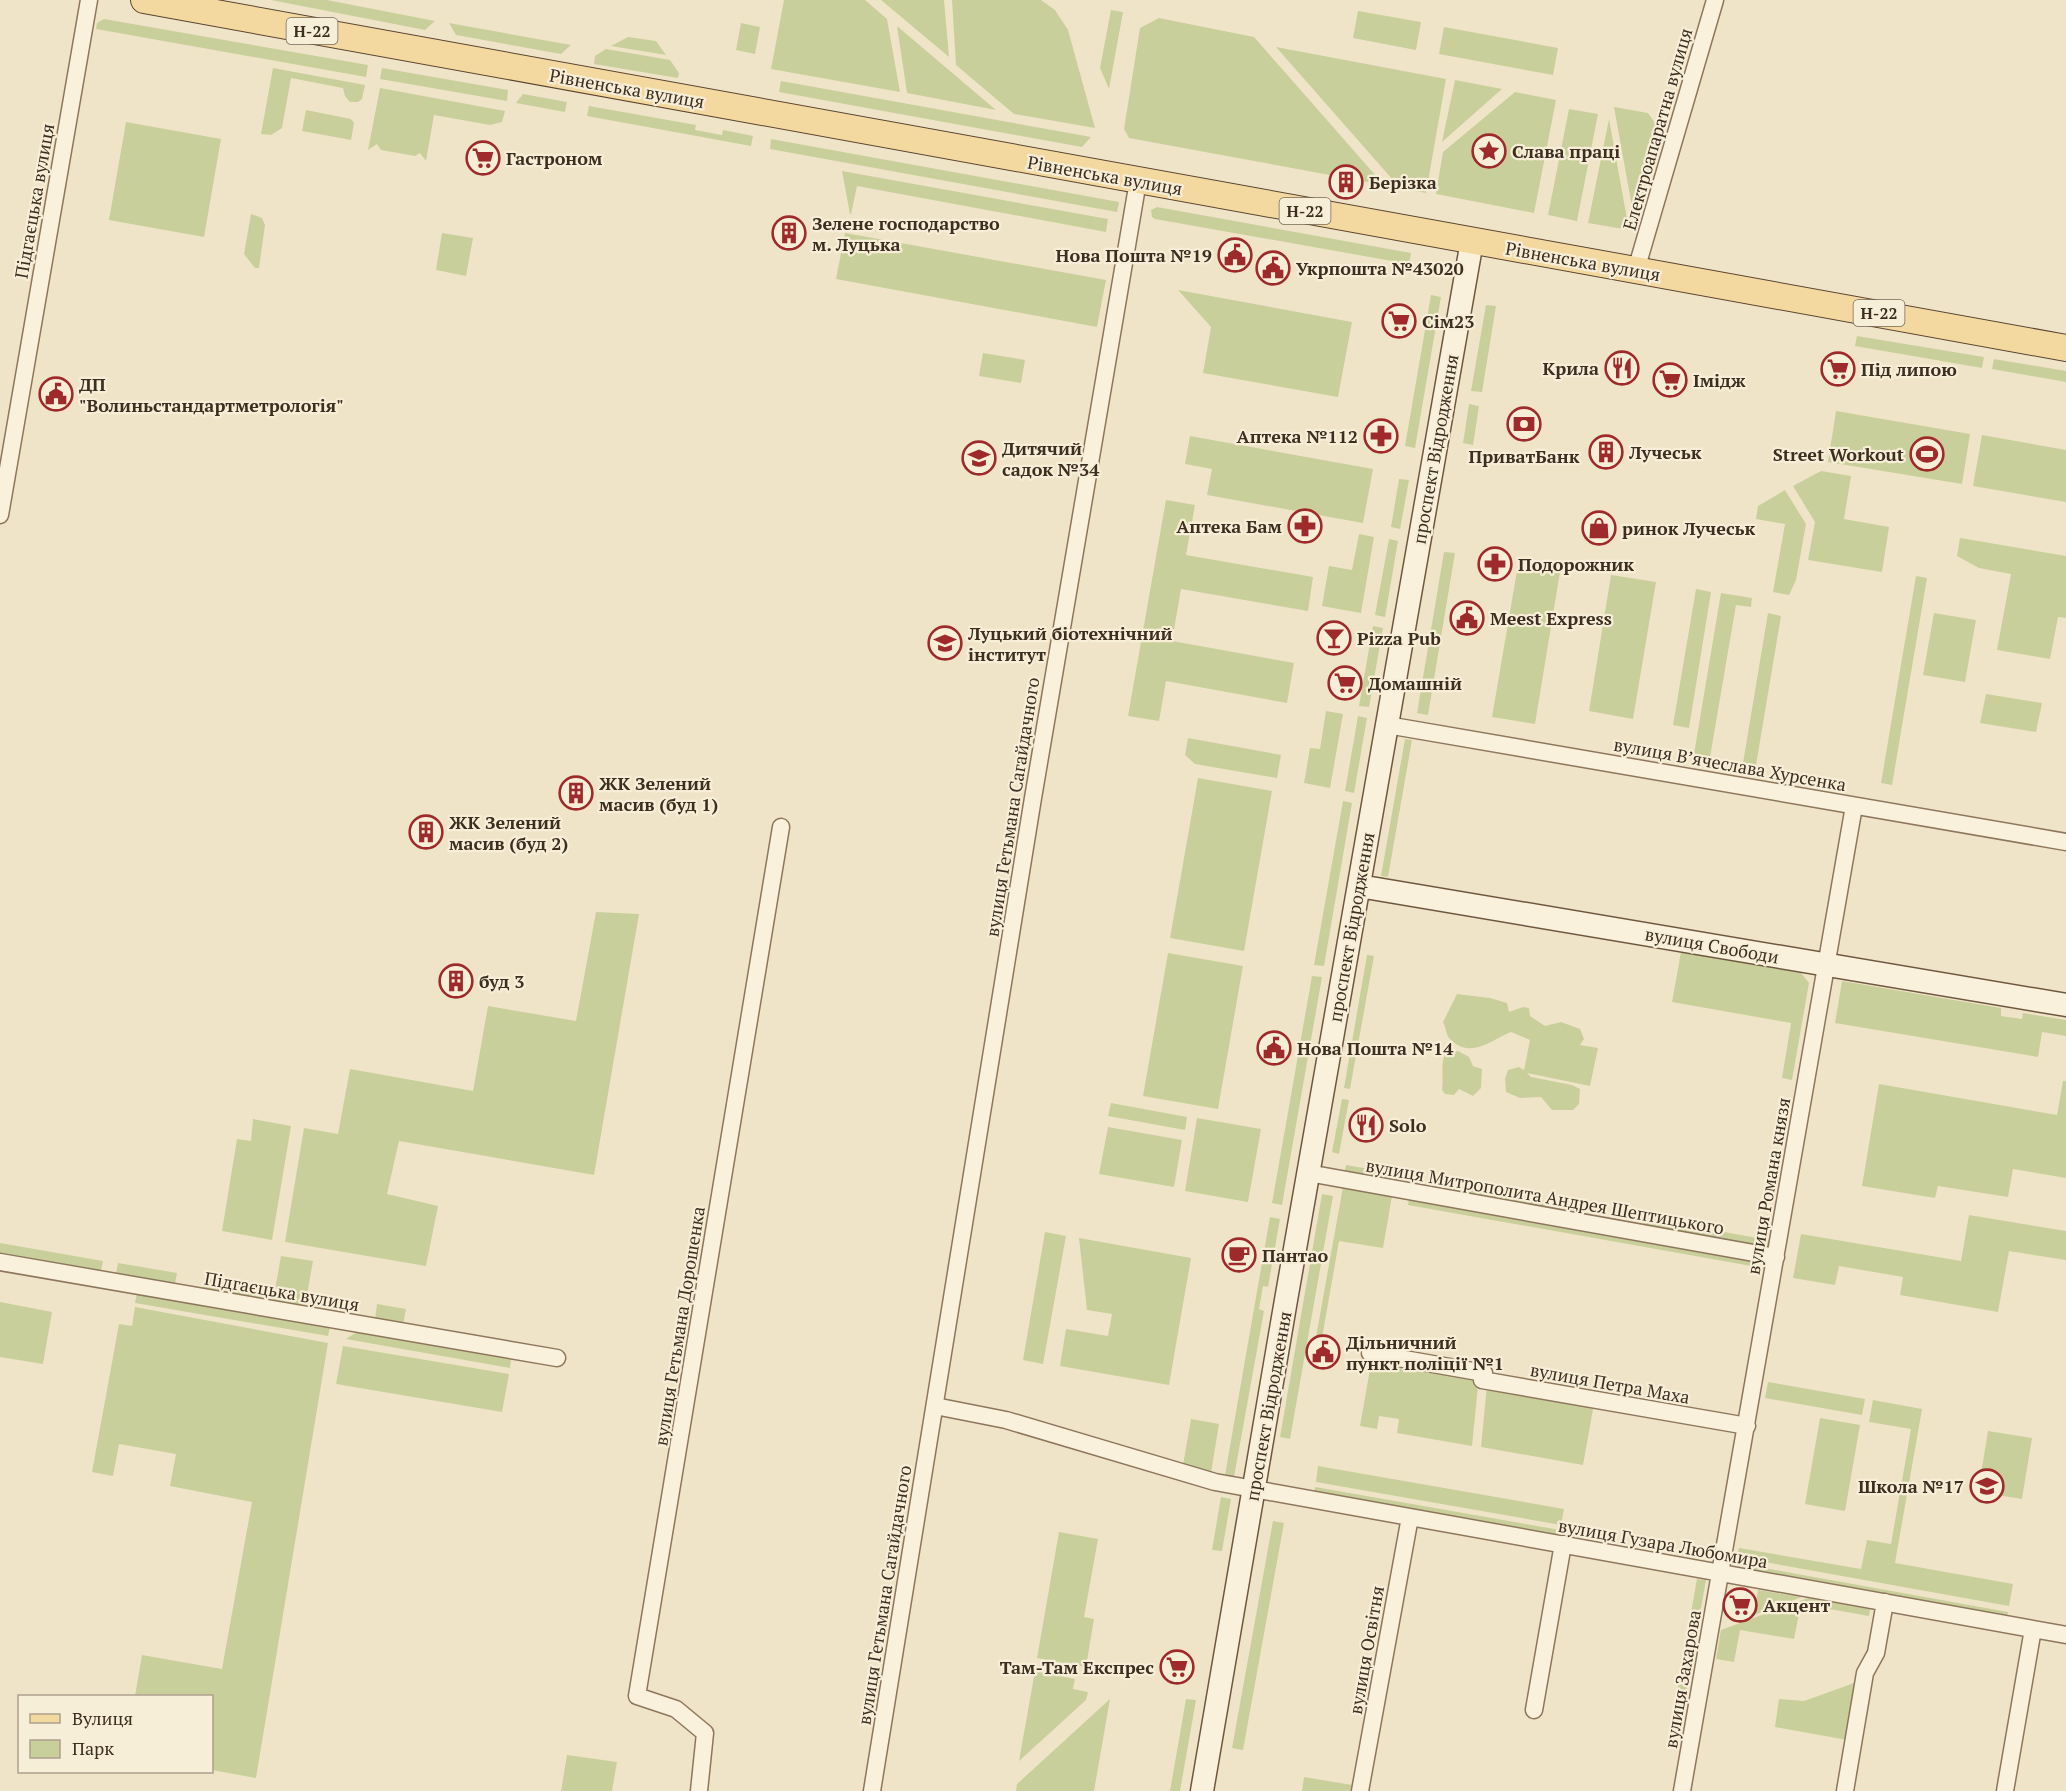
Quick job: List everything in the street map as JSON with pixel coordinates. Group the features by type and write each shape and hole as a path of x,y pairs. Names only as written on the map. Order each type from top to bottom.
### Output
{"main road":[{"name":"Рівненська вулиця","path":"144,0 2066,348"},
{"name":"проспект Відродження","path":"1202,1791 1472,241"},
{"name":"вулиця Свободи","path":"1359,886 2066,1005"}],"street":[{"name":"Підгаєцька вулиця","path":"0,515 89,0"},
{"name":"Електроапаратна вулиця","path":"1636,270 1715,0"},
{"name":"вулиця Гетьмана Сагайдачного","path":"872,1791 1050,691 1138,181"},
{"name":"вулиця Вʼячеслава Хурсенка","path":"1387,725 2066,842"},
{"name":"вулиця Романа князя","path":"1721,1573 1854,806"},
{"name":"вулиця Гетьмана Дорошенка","path":"699,1791 705,1733 676,1709 637,1696 782,827"},
{"name":"вулиця Митрополита Андрея Шептицького","path":"1308,1173 1776,1257"},
{"name":"Підгаєцька вулиця","path":"0,1262 557,1359"},
{"name":"вулиця Петра Маха","path":"1370,1353 1484,1373 1482,1380 1747,1426"},
{"path":"935,1406 1006,1420 1215,1482 1254,1489"},
{"name":"вулиця Гузара Любомира","path":"1254,1489 2066,1635"},
{"name":"вулиця Освітня","path":"1360,1791 1410,1517"},
{"path":"1534,1710 1563,1545"},
{"name":"вулиця Захарова","path":"1682,1791 1721,1573"},
{"path":"1845,1791 1865,1673 1875,1653 1885,1602"},
{"path":"2005,1791 2033,1629"}],"green space":[{"path":"271,0 327,0 435,21 425,30"},
{"path":"784,0 865,0 887,19 900,92 771,69"},
{"path":"881,0 944,0 949,57"},
{"path":"952,0 1041,0 1055,10 1068,30 1095,128 1014,114 956,65"},
{"path":"1111,10 1123,12 1109,89 1100,68"},
{"path":"1358,11 1421,22 1416,50 1353,38"},
{"path":"1159,18 1254,37 1384,185 1129,138 1124,129 1140,28"},
{"path":"104,19 368,65 366,77 96,29 97,23"},
{"path":"449,23 571,45 561,54 456,35"},
{"path":"741,23 760,27 755,54 736,50"},
{"path":"897,26 996,110 907,93"},
{"path":"1444,27 1558,48 1553,75 1439,54"},
{"path":"628,37 656,41 666,55 611,46"},
{"path":"1276,47 1446,79 1426,193 1400,188"},
{"path":"606,49 670,60 679,73 678,78 594,64 595,56"},
{"path":"273,68 365,85 362,99 358,102 350,102 343,88 291,78 282,128 271,135 261,134"},
{"path":"382,68 508,90 507,101 380,79"},
{"path":"1455,80 1502,89 1442,142"},
{"path":"781,81 1091,137 1082,147 779,92"},
{"path":"380,88 505,111 502,122 490,125 434,115 426,161 420,153 415,156 381,150 377,144 368,150"},
{"path":"1515,92 1556,100 1534,213 1436,194 1443,152"},
{"path":"523,94 567,102 565,112 516,103"},
{"path":"589,106 696,125 695,130 722,135 723,130 753,136 751,146 587,116"},
{"path":"1614,107 1648,113 1660,130 1636,229"},
{"path":"1569,109 1598,114 1577,221 1548,215"},
{"path":"306,110 351,119 354,123 351,140 302,131"},
{"path":"1609,119 1629,230 1588,223"},
{"path":"126,122 221,139 204,237 109,220"},
{"path":"771,139 1119,202 1117,212 770,149"},
{"path":"842,171 1108,219 1106,232 857,186 850,214"},
{"path":"1157,207 1411,253 1409,264 1155,219 1152,217 1151,210"},
{"path":"251,214 262,218 265,225 259,268 255,268 244,254"},
{"path":"442,233 473,238 466,276 436,270"},
{"path":"845,233 1106,280 1097,327 836,279"},
{"path":"1178,290 1352,322 1338,397 1203,373 1211,327"},
{"path":"1431,295 1441,297 1415,448 1405,446"},
{"path":"1486,305 1496,306 1482,392 1471,391"},
{"path":"1857,336 1984,357 1982,368 1855,346"},
{"path":"983,353 1025,360 1021,383 979,376"},
{"path":"1994,359 2066,371 2066,382 1992,369"},
{"path":"1469,404 1479,406 1473,445 1463,443"},
{"path":"1836,411 1970,434 1962,484 1828,462"},
{"path":"1982,435 2066,450 2066,502 1973,486"},
{"path":"1190,436 1373,469 1363,523 1207,495 1212,469 1185,464"},
{"path":"1821,471 1851,476 1844,519 1889,527 1882,572 1808,560 1815,522 1793,486"},
{"path":"1399,479 1409,480 1400,529 1391,527"},
{"path":"1785,490 1806,524 1796,580 1789,595 1773,592 1785,524 1756,519 1758,506"},
{"path":"1166,500 1195,505 1186,555 1313,577 1308,611 1181,589 1172,641 1294,663 1287,703 1166,681 1159,721 1128,716"},
{"path":"1359,534 1374,537 1361,613 1322,606 1329,566 1352,570"},
{"path":"1960,538 2066,556 2066,618 2058,617 2050,659 1997,650 2011,574 1979,568 1957,556"},
{"path":"1389,539 1398,541 1385,617 1375,615"},
{"path":"1444,552 1455,553 1428,715 1417,713"},
{"path":"1519,559 1561,566 1535,724 1492,717"},
{"path":"1611,575 1656,582 1633,719 1589,711"},
{"path":"1916,576 1927,578 1892,785 1881,783"},
{"path":"1696,589 1711,592 1689,728 1673,725"},
{"path":"1721,593 1752,598 1751,607 1736,605 1709,763 1693,760"},
{"path":"1768,613 1781,616 1755,771 1742,769"},
{"path":"1934,613 1976,620 1965,682 1923,675"},
{"path":"1373,626 1383,628 1369,707 1359,706"},
{"path":"1986,694 2042,703 2036,732 1980,723"},
{"path":"1326,711 1343,714 1330,788 1304,783 1310,748 1320,749"},
{"path":"1358,716 1367,718 1354,793 1345,791"},
{"path":"1188,738 1281,755 1277,778 1195,764 1185,755"},
{"path":"1405,739 1412,740 1388,877 1381,876"},
{"path":"1198,778 1272,791 1244,951 1170,938"},
{"path":"1343,801 1352,803 1324,966 1314,965"},
{"path":"596,912 639,914 594,1175 399,1141 387,1194 438,1206 426,1266 285,1242 304,1128 338,1134 350,1069 473,1091 488,1006 576,1021"},
{"path":"1681,952 1801,973 1809,983 1792,1080 1782,1078 1791,1023 1672,1002"},
{"path":"1168,953 1243,966 1218,1109 1143,1096"},
{"path":"1367,955 1374,956 1350,1089 1344,1088"},
{"path":"1312,976 1322,977 1282,1205 1272,1203"},
{"path":"1842,981 2001,1008 2001,1016 2022,1019 2023,1013 2066,1020 2066,1036 2042,1032 2038,1057 1835,1023"},
{"path":"1457,994 1490,998 1507,1003 1509,1012 1523,1007 1529,1008 1530,1016 1545,1026 1561,1022 1580,1029 1584,1039 1580,1045 1598,1048 1590,1086 1527,1073 1531,1077 1572,1085 1580,1089 1579,1104 1573,1110 1552,1110 1541,1097 1520,1098 1506,1092 1505,1079 1508,1070 1519,1067 1524,1070 1530,1040 1511,1032 1473,1048 1458,1045 1449,1038 1443,1022"},
{"path":"1458,1051 1469,1057 1473,1066 1482,1069 1481,1088 1473,1096 1459,1089 1454,1095 1445,1094 1442,1090 1445,1054"},
{"path":"2063,1081 2066,1081 2066,1178 2013,1169 2008,1197 1938,1186 1935,1198 1862,1186 1879,1084 2057,1115"},
{"path":"1342,1099 1349,1100 1339,1154 1332,1152"},
{"path":"1111,1103 1187,1117 1185,1130 1108,1116"},
{"path":"1197,1118 1261,1129 1248,1202 1185,1191"},
{"path":"253,1119 291,1126 272,1240 222,1231 237,1139 251,1141"},
{"path":"1108,1127 1182,1140 1174,1187 1099,1174"},
{"path":"1346,1165 1419,1178 1418,1187 1344,1174"},
{"path":"1449,1184 1547,1201 1546,1210 1447,1193"},
{"path":"1343,1187 1392,1196 1383,1248 1339,1241 1322,1338 1316,1337"},
{"path":"1322,1194 1333,1196 1290,1439 1280,1437"},
{"path":"1409,1199 1758,1261 1757,1267 1408,1205"},
{"path":"1969,1215 2066,1231 2066,1260 2009,1251 1998,1312 1900,1295 1903,1277 1839,1266 1835,1285 1793,1278 1801,1234 1961,1261"},
{"path":"1270,1217 1280,1219 1268,1287 1263,1286 1259,1309 1264,1311 1234,1477 1225,1475"},
{"path":"1645,1218 1769,1240 1768,1248 1644,1226"},
{"path":"1045,1232 1066,1236 1043,1364 1023,1360"},
{"path":"1079,1238 1191,1258 1169,1385 1060,1366 1066,1329 1108,1336 1112,1314 1087,1310"},
{"path":"0,1243 103,1261 101,1271 0,1254"},
{"path":"281,1256 313,1261 305,1306 273,1301"},
{"path":"118,1263 177,1273 175,1284 116,1274"},
{"path":"204,1278 263,1288 262,1299 203,1289"},
{"path":"137,1293 330,1327 328,1336 135,1303"},
{"path":"0,1302 52,1312 43,1364 0,1357"},
{"path":"377,1304 406,1309 403,1325 375,1320"},
{"path":"135,1307 328,1343 256,1778 213,1770 213,1695 135,1695 142,1655 222,1669 252,1502 170,1486 176,1454 119,1444 113,1476 92,1472 119,1324 132,1326"},
{"path":"357,1332 511,1359 510,1368 346,1339"},
{"path":"343,1346 509,1374 502,1412 336,1384"},
{"path":"1372,1358 1479,1376 1472,1446 1397,1433 1399,1419 1379,1416 1377,1429 1360,1426"},
{"path":"1768,1382 1865,1399 1862,1415 1765,1398"},
{"path":"1487,1385 1594,1404 1583,1465 1481,1447"},
{"path":"1873,1400 1922,1409 1895,1563 2013,1584 2009,1606 1737,1557 1739,1548 1861,1569 1867,1540 1891,1544 1911,1429 1869,1422"},
{"path":"1820,1418 1860,1425 1845,1511 1805,1504"},
{"path":"1191,1419 1219,1424 1211,1473 1183,1465"},
{"path":"1988,1431 2032,1438 2022,1499 1978,1492"},
{"path":"1318,1466 1564,1509 1561,1525 1316,1482"},
{"path":"1315,1487 1560,1530 1559,1536 1314,1493"},
{"path":"1221,1497 1231,1499 1222,1551 1212,1550"},
{"path":"1273,1521 1284,1523 1243,1750 1232,1748"},
{"path":"1059,1532 1098,1539 1084,1617 1094,1619 1086,1667 1037,1658"},
{"path":"1748,1565 2008,1612 2007,1617 1747,1570"},
{"path":"1697,1579 1706,1580 1686,1693 1677,1691"},
{"path":"1758,1590 1802,1597 1754,1615"},
{"path":"1808,1598 1870,1609 1869,1616 1801,1604 1794,1639 1740,1630 1734,1662 1716,1659 1721,1630"},
{"path":"1035,1671 1075,1679 1073,1689 1088,1692 1086,1700 1019,1761"},
{"path":"1857,1682 1847,1740 1775,1727 1779,1699 1804,1701"},
{"path":"1110,1699 1094,1791 1016,1791 1017,1784"},
{"path":"1186,1699 1196,1700 1180,1791 1170,1791"},
{"path":"567,1755 617,1762 612,1791 561,1791"},
{"path":"1304,1777 1352,1785 1350,1791 1302,1791"}],"place":[{"name":"Слава праці","path":"1489,151"},
{"name":"Гастроном","path":"483,158"},
{"name":"Берізка","path":"1346,182"},
{"name":"Зелене господарство м. Луцька","path":"789,233"},
{"name":"Нова Пошта №19","path":"1235,255"},
{"name":"Укрпошта №43020","path":"1273,268"},
{"name":"Сім23","path":"1399,321"},
{"name":"Крила","path":"1622,368"},
{"name":"Під липою","path":"1838,369"},
{"name":"Імідж","path":"1670,380"},
{"name":"ДП \"Волиньстандартметрологія\"","path":"56,394"},
{"name":"ПриватБанк","path":"1524,424"},
{"name":"Аптека №112","path":"1381,436"},
{"name":"Лучеськ","path":"1606,452"},
{"name":"Street Workout","path":"1927,454"},
{"name":"Дитячий садок №34","path":"979,458"},
{"name":"Аптека Бам","path":"1305,526"},
{"name":"ринок Лучеськ","path":"1599,528"},
{"name":"Подорожник","path":"1495,564"},
{"name":"Meest Express","path":"1467,618"},
{"name":"Pizza Pub","path":"1334,638"},
{"name":"Луцький біотехнічний інститут","path":"945,643"},
{"name":"Домашній","path":"1345,683"},
{"name":"ЖК Зелений масив (буд 1)","path":"576,793"},
{"name":"ЖК Зелений масив (буд 2)","path":"426,832"},
{"name":"буд 3","path":"456,981"},
{"name":"Нова Пошта №14","path":"1274,1048"},
{"name":"Solo","path":"1366,1125"},
{"name":"Пантао","path":"1239,1255"},
{"name":"Дільничний пункт поліції №1","path":"1323,1352"},
{"name":"Школа №17","path":"1987,1486"},
{"name":"Акцент","path":"1740,1605"},
{"name":"Там-Там Експрес","path":"1177,1667"}]}
